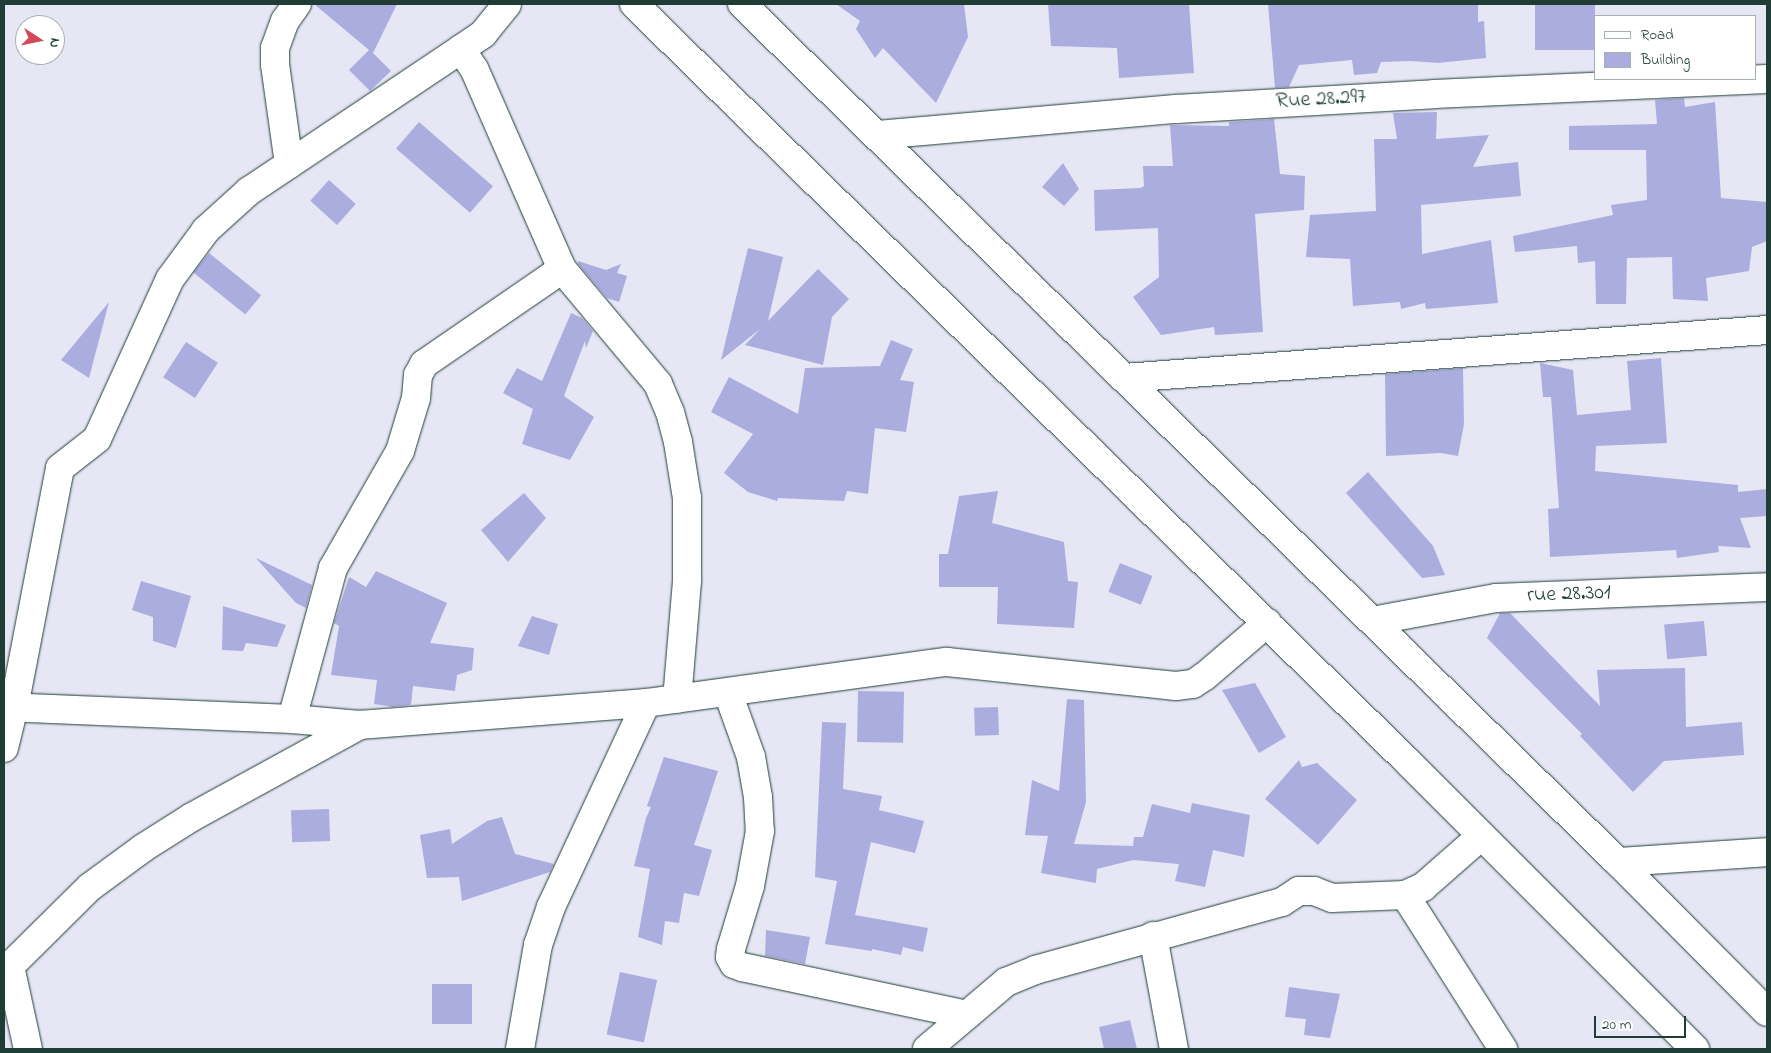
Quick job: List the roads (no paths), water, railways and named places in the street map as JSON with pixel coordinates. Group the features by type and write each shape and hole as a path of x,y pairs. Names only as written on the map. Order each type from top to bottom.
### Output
{"street":[{"path":"288,164 275,64 275,48 282,29 297,4"},
{"path":"4,748 9,707 60,468 96,439 170,279 188,251 206,230 249,191 483,34 507,4"},
{"path":"634,4 1266,623 1695,1049"},
{"path":"742,4 1618,862 1767,1012"},
{"path":"461,49 474,69 562,269 658,384 670,412 678,442 687,498 687,581 677,699"},
{"name":"Rue 28.297","path":"876,135 1176,109 1745,80"},
{"path":"292,719 333,568 400,451 416,398 418,375 424,364 562,269"},
{"path":"1124,378 1767,330"},
{"name":"rue 28.301","path":"1372,621 1496,598 1767,587"},
{"path":"9,707 292,719 360,725 646,703 947,662 1176,686 1193,684 1205,676 1266,623"},
{"path":"728,693 751,757 758,797 760,831 750,886 731,949 730,957 734,964 967,1016"},
{"path":"520,1049 538,945 551,906 646,703"},
{"path":"28,1049 7,969 90,887 143,848 192,817 360,725"},
{"path":"927,1049 1006,982 1035,970 1282,902 1298,891 1314,891 1332,898 1405,894 1423,887 1481,836"},
{"path":"1618,862 1767,852"},
{"path":"1405,894 1503,1049"},
{"path":"1153,936 1174,1049"}]}
